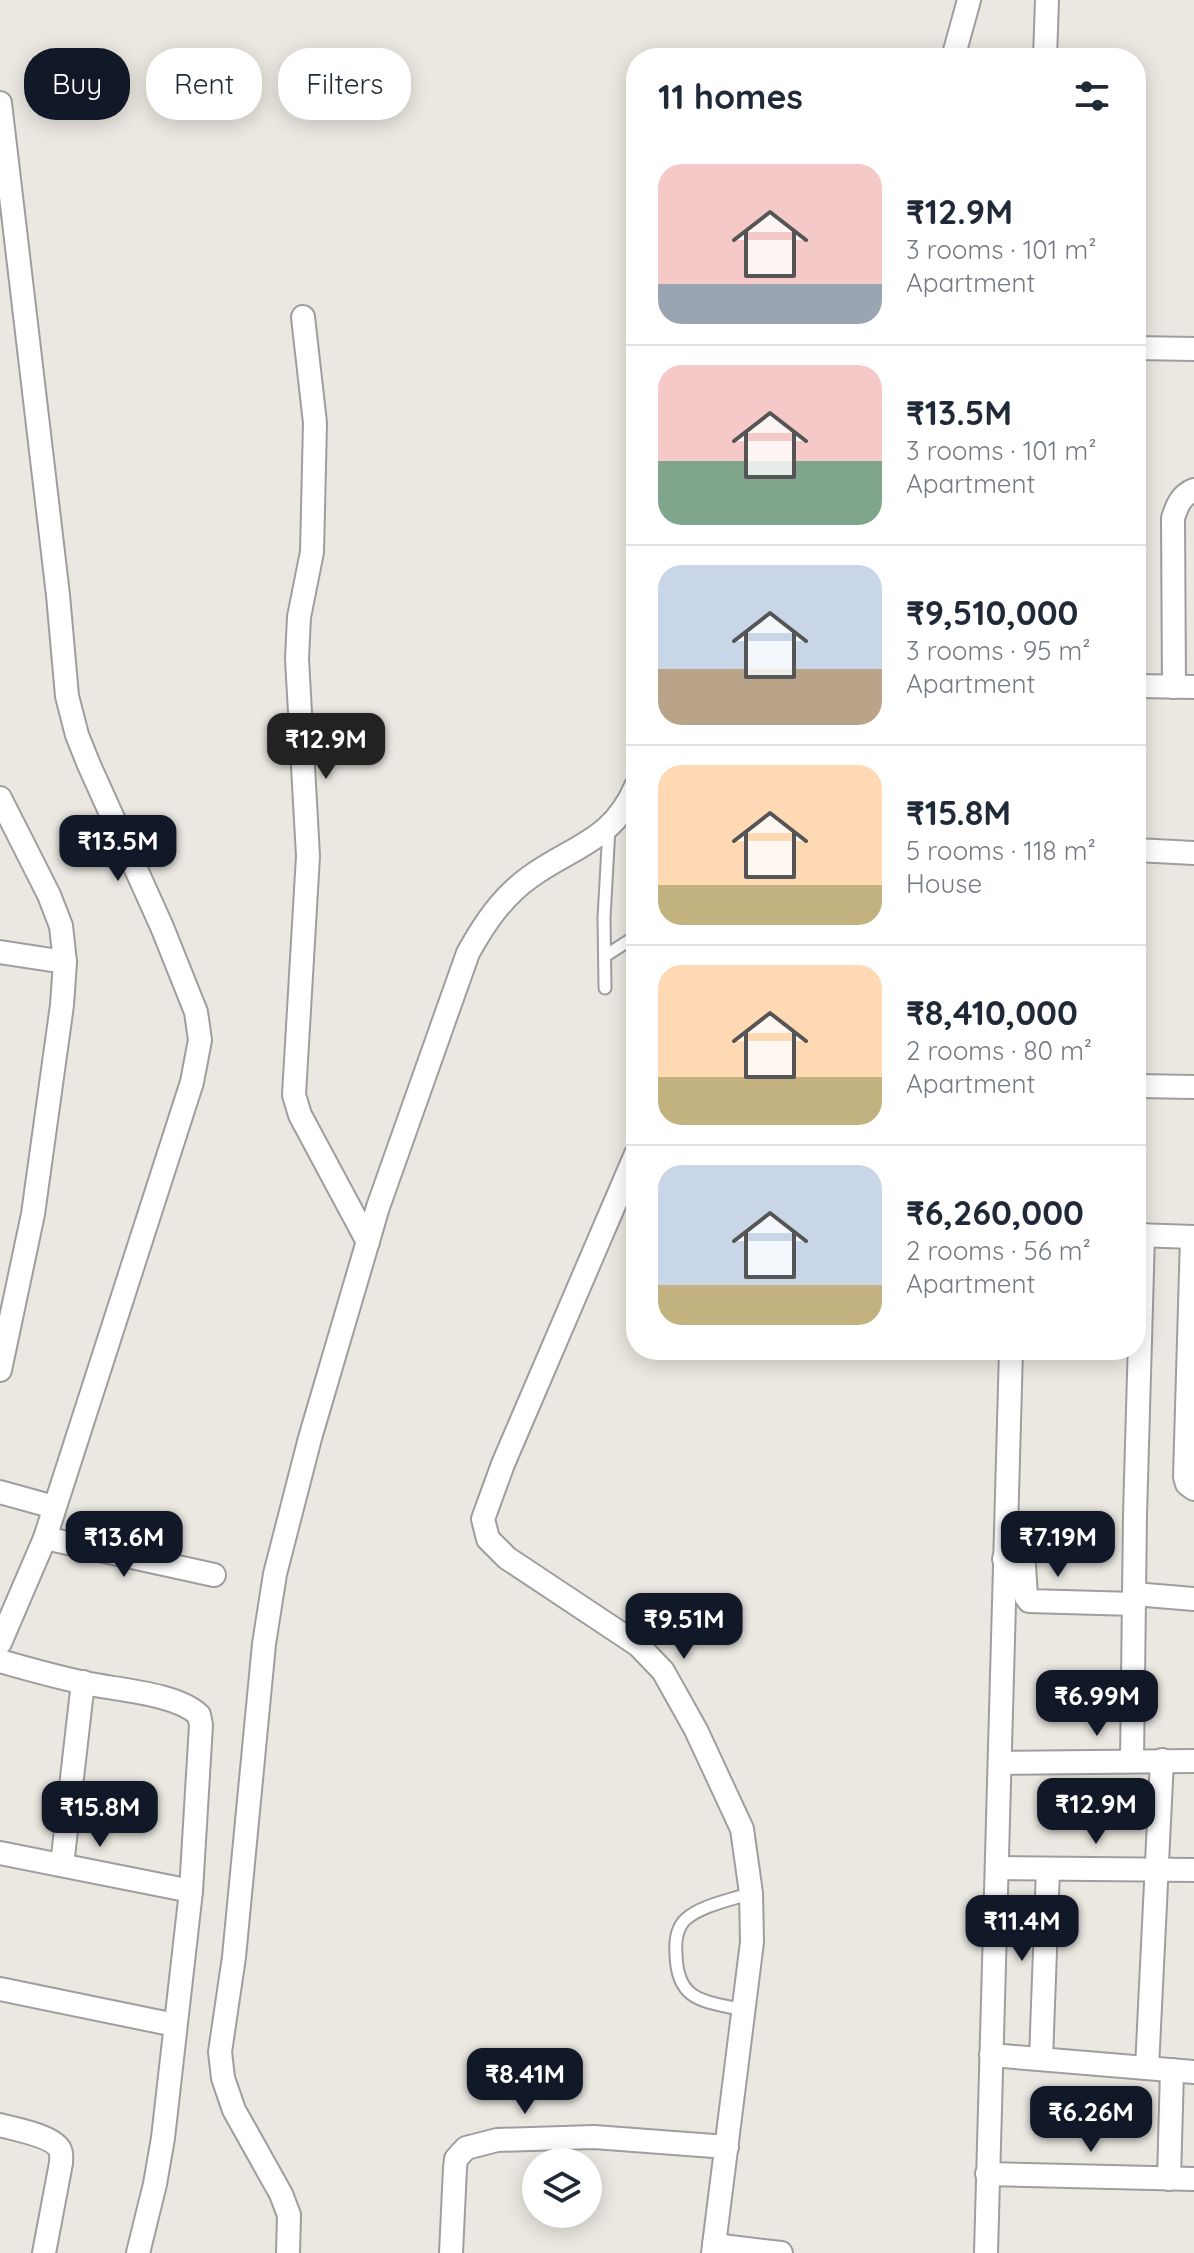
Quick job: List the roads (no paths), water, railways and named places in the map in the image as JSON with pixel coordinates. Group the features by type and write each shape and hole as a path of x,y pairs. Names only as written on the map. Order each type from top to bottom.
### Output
{"street":[{"path":"956,48 969,0"},
{"path":"1045,48 1047,0"},
{"path":"0,103 67,696 89,765 162,927 196,1012 200,1040 192,1082 46,1505 45,1538 0,1643"},
{"path":"303,317 315,423 312,552 299,617 297,659 308,856 294,1095 300,1115 368,1242"},
{"path":"1146,348 1194,349"},
{"path":"1146,686 1184,687 1173,518 1177,504 1194,490"},
{"path":"0,798 61,926 65,962 62,1005 33,1214 6,1312 0,1370"},
{"path":"288,2253 289,2215 281,2194 234,2110 223,2078 220,2052 234,1957 264,1644 275,1574 310,1438 368,1242 468,953 483,925 505,897 530,876 609,828 626,804"},
{"path":"1146,851 1194,853"},
{"path":"0,952 65,962"},
{"path":"1146,1086 1194,1087"},
{"path":"626,1177 509,1450 483,1519 488,1539 507,1558 638,1645 663,1671 696,1730 742,1829 751,1893 752,1942 714,2249 781,2253"},
{"path":"1146,1235 1193,1237 1185,1477 1187,1484 1194,1489"},
{"path":"986,2253 1011,1360"},
{"path":"1132,1761 1138,1360"},
{"path":"0,1492 46,1505"},
{"path":"45,1538 214,1575"},
{"path":"1004,1559 1024,1565 1026,1597 1029,1601 1194,1599"},
{"path":"0,1661 164,1699 186,1705 199,1715 201,1725 191,1891 163,2138 138,2253"},
{"path":"62,1865 83,1682"},
{"path":"1147,2068 1162,1760"},
{"path":"1000,1763 1194,1761"},
{"path":"0,1853 191,1891"},
{"path":"997,1868 1194,1870"},
{"path":"1041,2059 1048,1869"},
{"path":"0,1989 175,2025"},
{"path":"991,2055 1183,2071 1169,2179"},
{"path":"0,2125 43,2137 60,2150 61,2163 44,2253"},
{"path":"451,2253 456,2159 466,2148 497,2140 594,2137 727,2147"},
{"path":"987,2174 1194,2179"}],"lane":[{"path":"605,988 609,828"},
{"path":"605,956 626,942"},
{"path":"744,2010 717,2004 686,1991 676,1973 675,1942 678,1930 688,1917 751,1893"}]}
